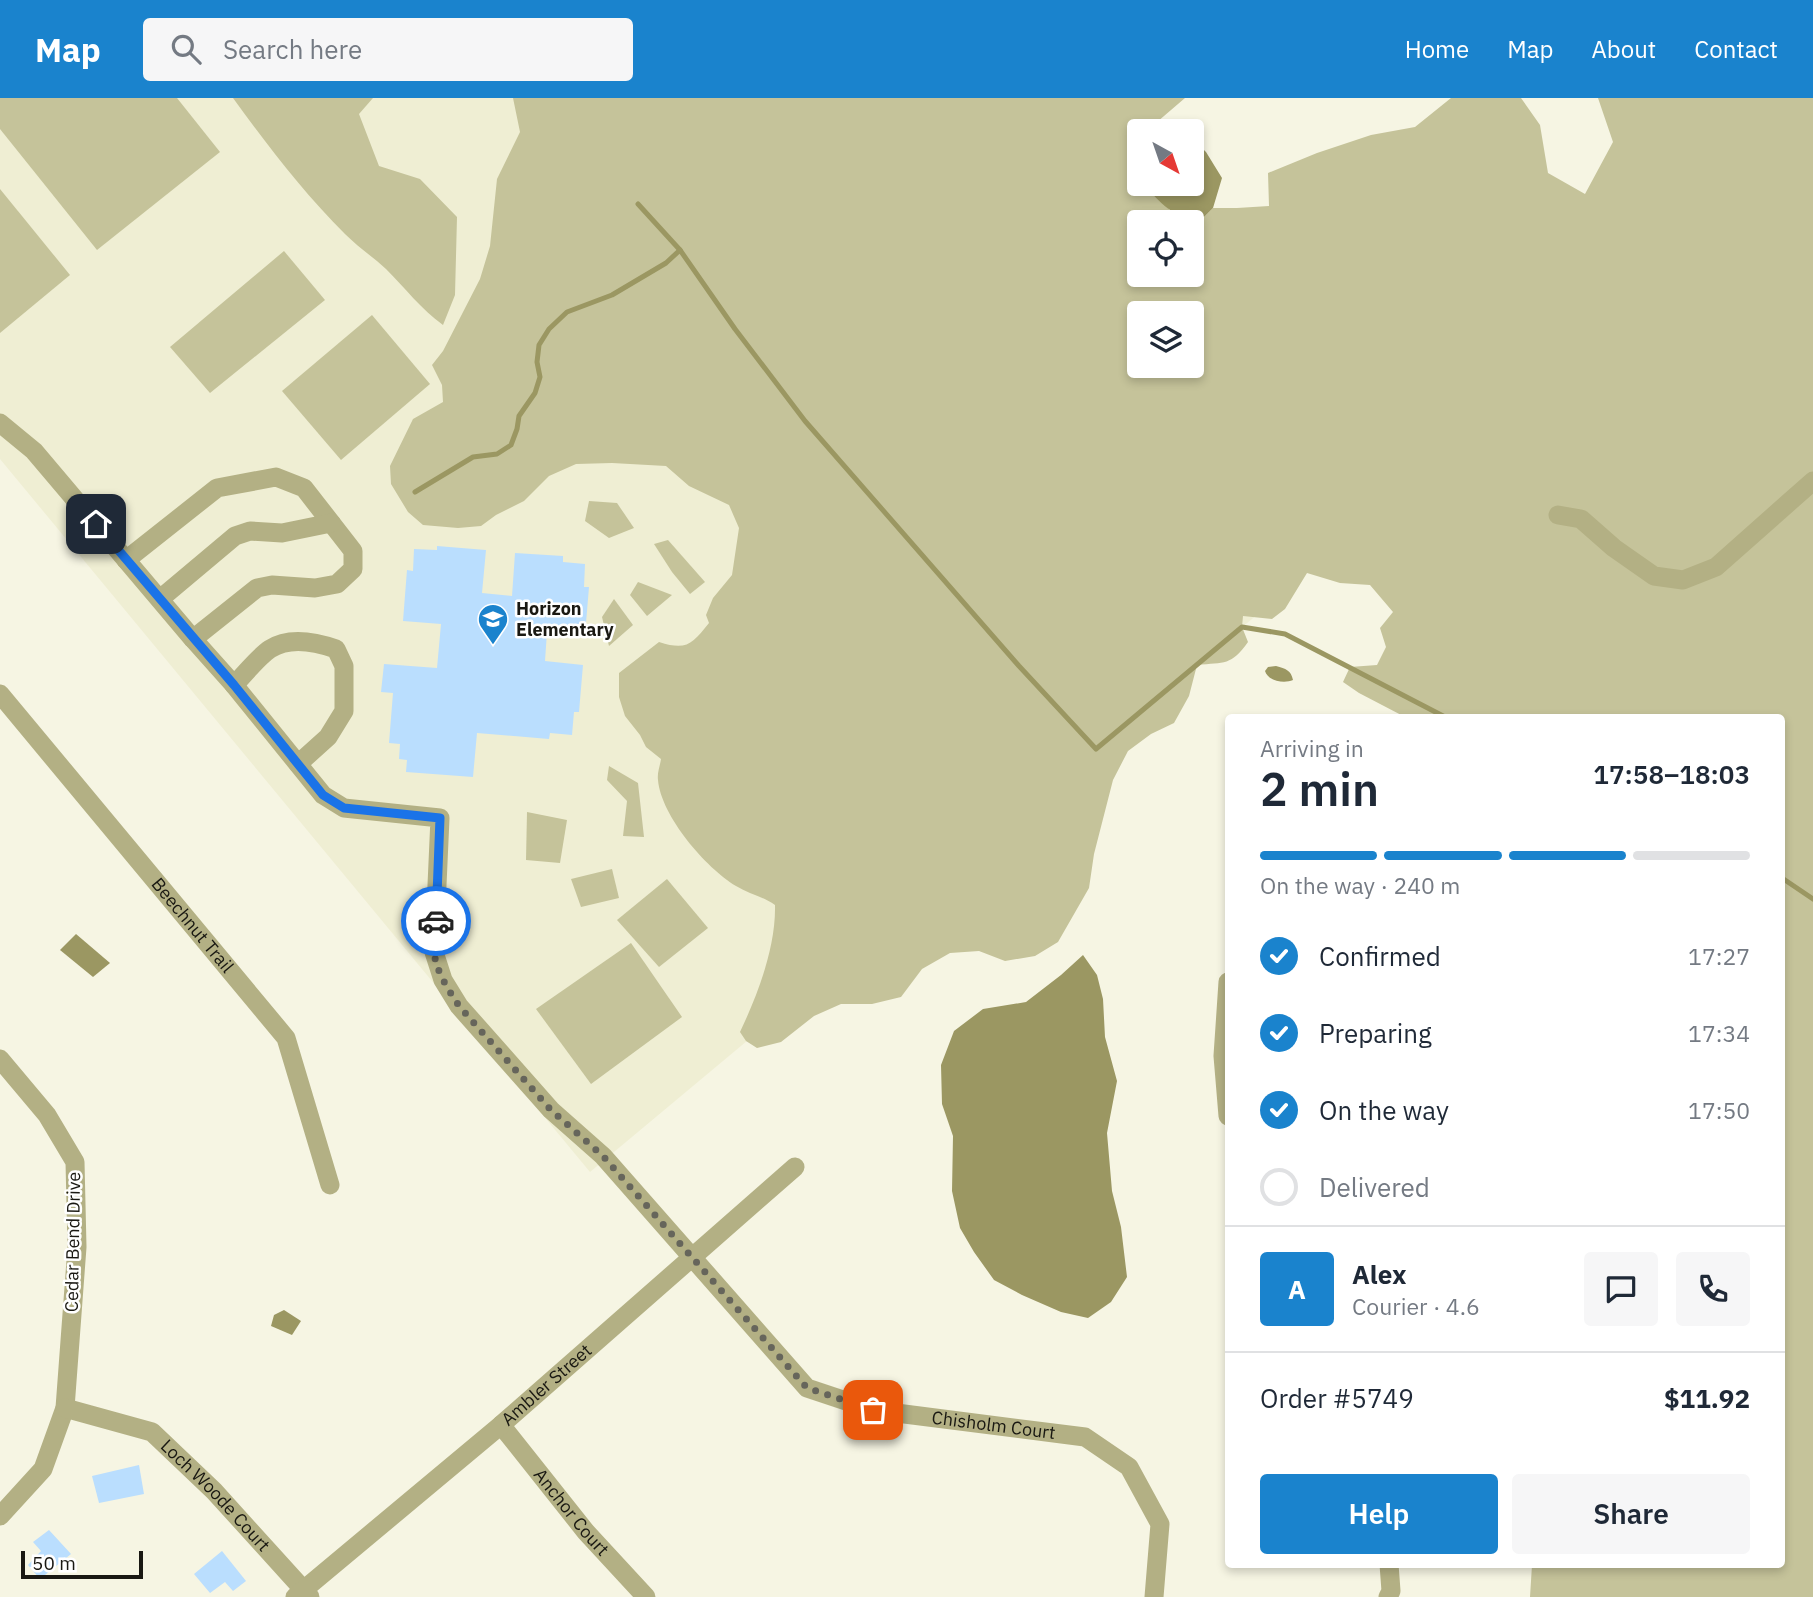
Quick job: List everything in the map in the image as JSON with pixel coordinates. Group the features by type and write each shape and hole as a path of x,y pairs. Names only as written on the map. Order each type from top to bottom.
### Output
{"street":[{"path":"0,423 34,450 298,764 328,737 344,711 344,666 336,649 317,642 291,642 271,648 234,685"},
{"path":"126,560 217,488 276,477 304,488 353,551 353,569 337,584 315,587 272,585 257,588 193,639"},
{"path":"1558,515 1581,519 1614,548 1654,576 1684,580 1716,567 1813,481"},
{"path":"160,599 235,536 250,531 282,533 331,523"},
{"name":"Beechnut Trail","path":"0,694 286,1038 330,1185"},
{"name":"Chisholm Court","path":"298,764 323,795 344,808 440,818 434,952 443,980 459,1006 551,1110 603,1156 807,1388 873,1410 1085,1437 1129,1466 1160,1524 1154,1597"},
{"path":"1225,1026 1225,1080"},
{"name":"Cedar Bend Drive","path":"0,1059 47,1115 75,1162 77,1247 65,1408 43,1469 0,1516"},
{"name":"Ambler Street","path":"303,1594 501,1425 795,1167"},
{"name":"Loch Woode Court","path":"65,1408 152,1432 214,1491 303,1594"},
{"name":"Anchor Court","path":"501,1425 586,1532 646,1597"},
{"path":"1388,1597 1391,1591 1389,1568"}],"shaded area":[{"path":"0,98 908,98 1127,359 1127,378 1143,378 1307,573 590,1172 0,459"},
{"path":"0,98 177,98 220,152 97,250 0,129"},
{"path":"233,98 373,98 359,114 379,166 420,179 457,217 455,295 443,325 386,269 350,239 315,202"},
{"path":"513,98 1185,98 1160,119 1127,119 1127,196 1155,196 1170,210 1127,210 1127,287 1204,287 1204,217 1213,208 1269,206 1268,173 1371,135 1415,127 1451,98 1521,98 1540,125 1548,173 1585,194 1613,142 1598,98 1813,98 1813,1597 1530,1597 1532,1568 1785,1568 1785,714 1399,714 1343,682 1350,667 1377,665 1386,647 1380,628 1393,612 1370,585 1340,583 1307,573 1285,609 1272,619 1243,616 1242,627 1248,642 1242,650 1232,659 1221,663 1197,665 1189,696 1174,723 1151,734 1128,751 1113,780 1094,854 1089,888 1058,942 1035,956 1005,961 979,951 950,953 922,969 901,997 872,1004 841,1004 814,1016 781,1042 757,1048 746,1041 740,1032 765,970 775,921 775,905 724,878 687,840 676,825 661,794 658,777 661,759 646,747 625,716 619,697 619,673 659,642 676,646 688,644 709,623 706,615 713,598 732,575 739,528 729,505 689,486 666,466 576,464 549,476 524,501 481,526 458,528 423,525 408,512 391,484 390,466 413,419 443,402 442,385 432,365 443,351 480,279 490,246 497,179 520,132"},
{"path":"1204,150 1222,178 1213,208 1204,217 1204,210 1171,210 1154,196 1204,196"},
{"path":"0,189 70,275 0,333"},
{"path":"284,251 325,300 210,393 170,347"},
{"path":"372,315 430,384 341,460 282,391"},
{"path":"589,501 617,503 634,528 609,538 585,521"},
{"path":"668,540 705,582 690,594 654,544"},
{"path":"638,582 672,595 647,616 630,595"},
{"path":"614,599 633,625 609,646 602,617"},
{"path":"1276,666 1288,670 1293,680 1281,682 1269,677 1265,671 1268,667"},
{"path":"609,766 638,783 644,837 623,836 627,801 607,780"},
{"path":"527,812 567,820 560,863 526,860"},
{"path":"612,869 619,898 581,907 571,879"},
{"path":"667,879 708,928 659,967 617,920"},
{"path":"76,934 110,963 93,977 60,950"},
{"path":"631,943 682,1017 591,1084 536,1009"},
{"path":"1083,955 1097,975 1103,999 1105,1037 1117,1081 1107,1133 1112,1191 1121,1227 1127,1277 1111,1302 1088,1318 1061,1312 994,1280 960,1228 952,1191 953,1136 942,1104 941,1065 954,1031 983,1009 1026,1002"},
{"path":"284,1310 301,1321 292,1335 271,1326 274,1315"}],"building":[{"path":"437,546 486,550 482,593 512,596 515,553 563,556 563,562 585,564 584,587 589,587 585,635 547,632 545,661 583,665 579,712 574,712 572,735 550,733 549,739 477,733 473,777 406,772 407,760 399,759 400,744 389,743 393,693 381,692 384,664 437,668 441,624 403,621 407,570 413,571 414,549 437,550"},
{"path":"139,1465 144,1494 99,1503 92,1476"},
{"path":"49,1530 71,1554 40,1579 28,1565 41,1551 33,1542"},
{"path":"222,1551 246,1581 233,1591 225,1582 210,1593 194,1574"}],"waterway":[{"path":"638,204 680,250 735,329 805,421 1019,666 1096,749 1242,627 1285,634 1439,714"},
{"path":"415,492 473,457 497,454 511,445 519,416 535,393 540,377 537,362 539,345 549,329 567,312 612,295 666,263 680,250"},
{"path":"1785,880 1813,899"}],"way so far":[{"path":"436,921 434,952 443,980 459,1006 551,1110 603,1156 807,1388 873,1410"}],"place":[{"name":"Horizon Elementary","path":"493,646"}],"route":[{"path":"96,524 234,685 323,795 344,808 440,818 436,921"}]}
